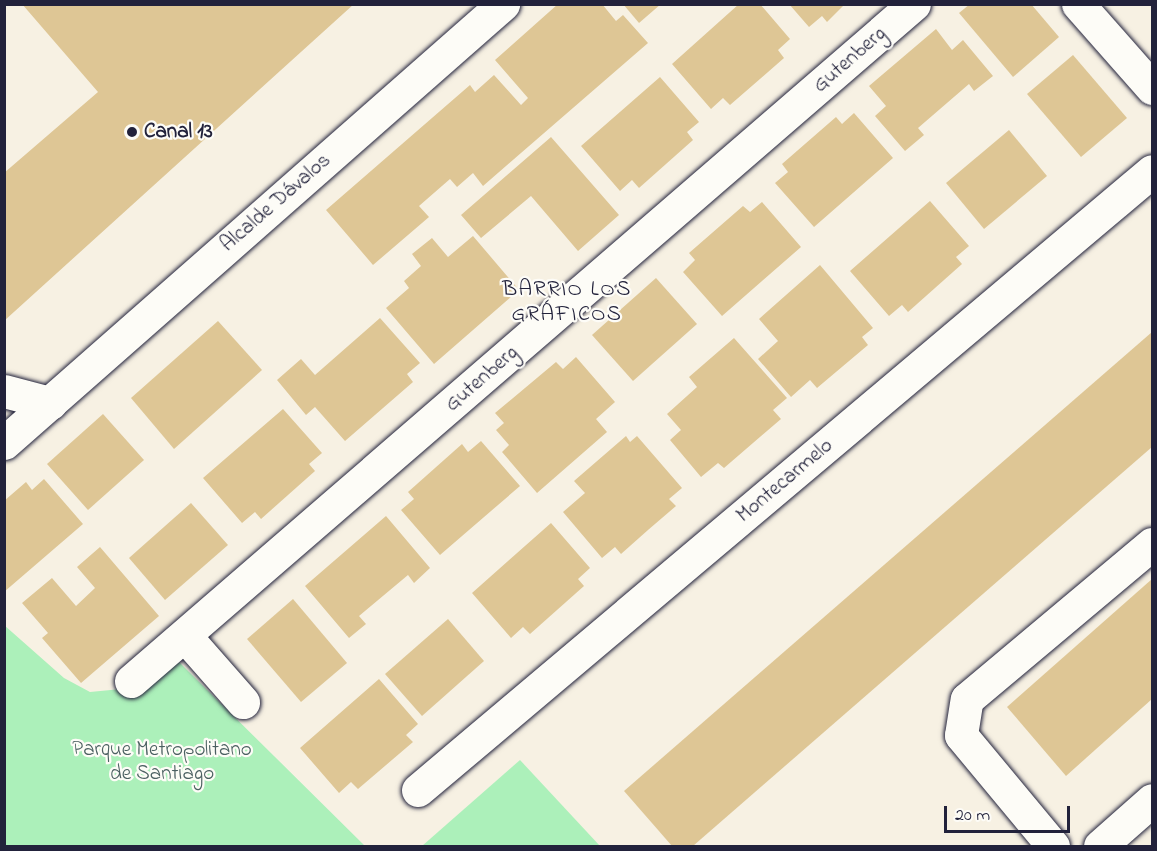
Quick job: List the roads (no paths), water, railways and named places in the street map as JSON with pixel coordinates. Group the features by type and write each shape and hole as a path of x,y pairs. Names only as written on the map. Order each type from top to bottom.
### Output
{"street":[{"name":"Alcalde Dávalos","path":"4,443 503,4"},
{"name":"Gutenberg","path":"131,681 914,4"},
{"path":"1078,4 1152,88"},
{"name":"Montecarmelo","path":"418,790 1152,171"},
{"path":"4,391 50,403"},
{"path":"1053,846 961,735 967,699 1152,544"},
{"path":"185,636 243,702"},
{"path":"1100,846 1152,800"}],"place":[{"name":"Canal 13","path":"132,132"}],"district":[{"name":"BARRIO LOS GRÁFICOS","path":"567,302"}],"park label":[{"name":"Parque Metropolitano de Santiago","path":"162,762"}]}
